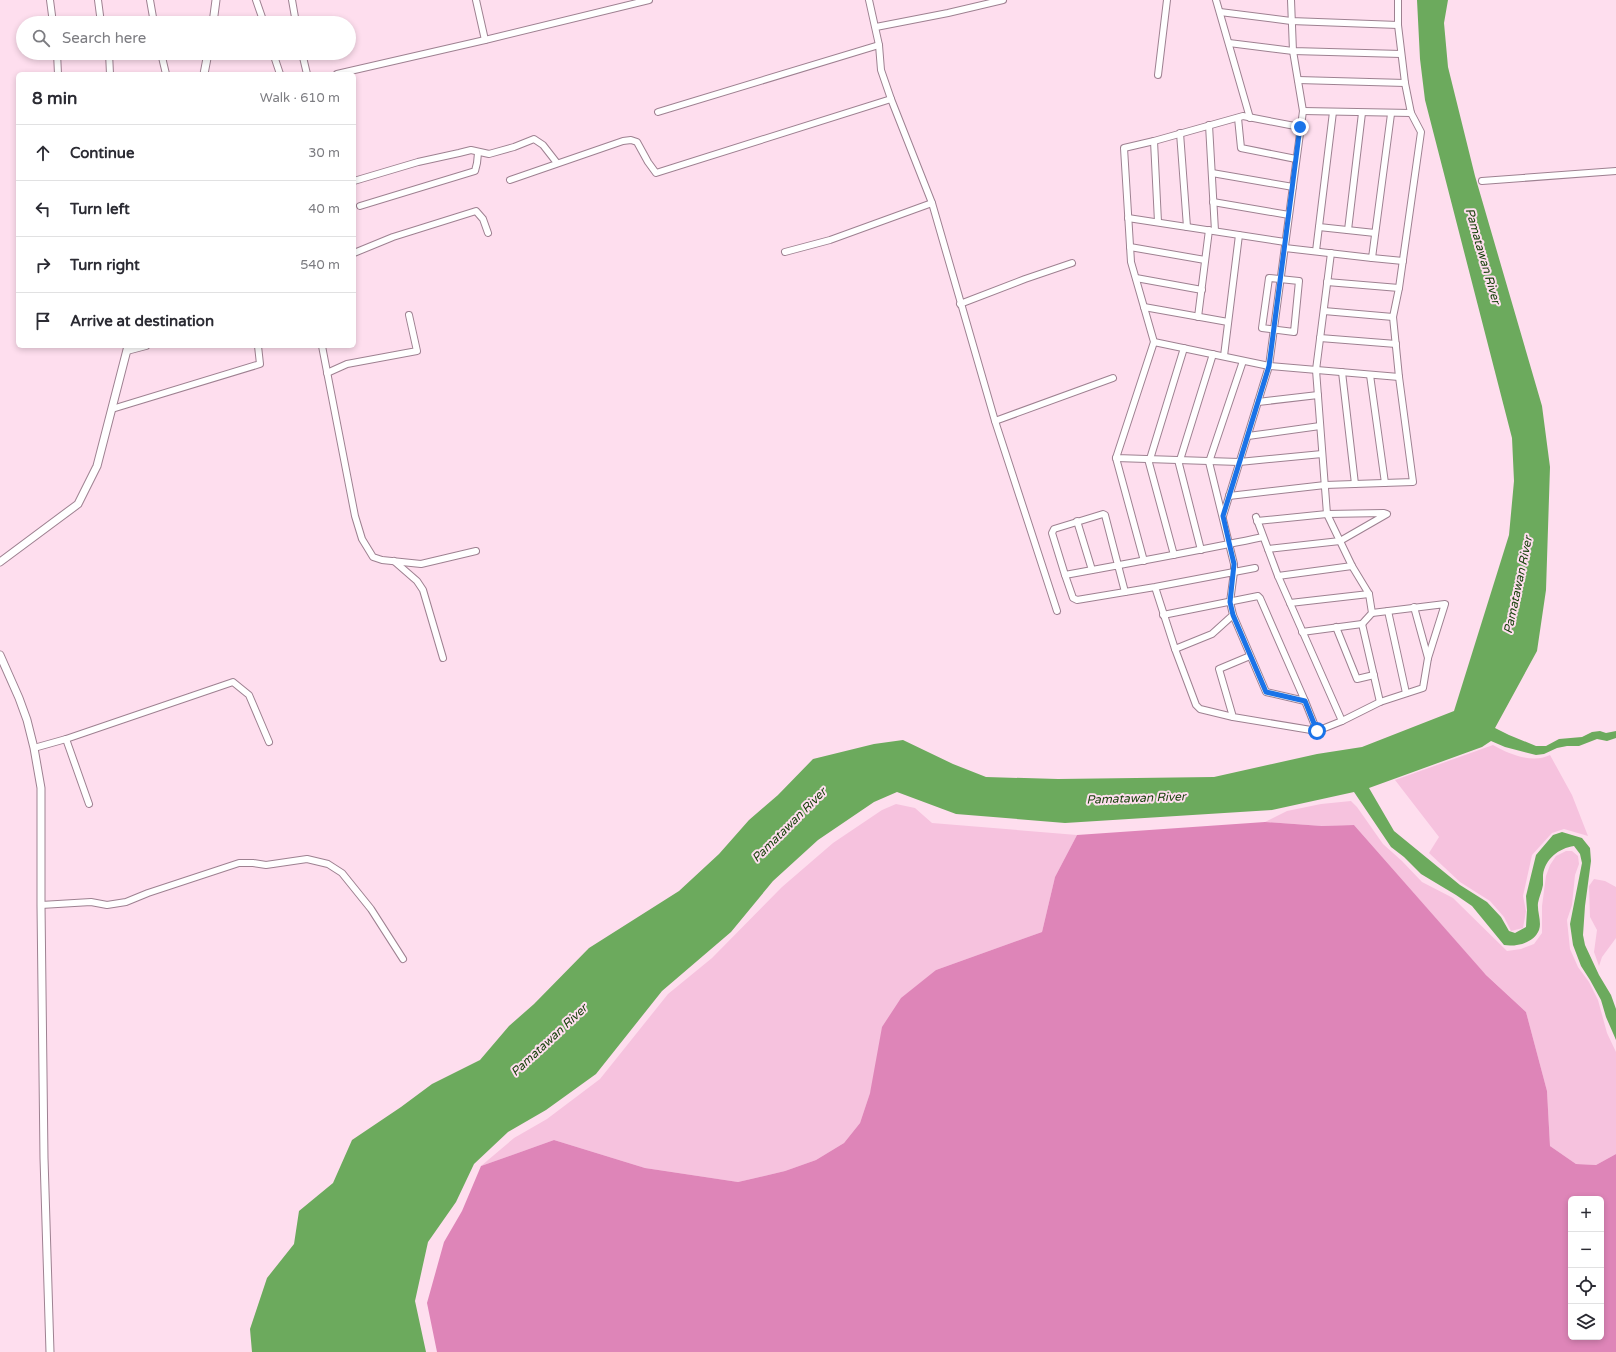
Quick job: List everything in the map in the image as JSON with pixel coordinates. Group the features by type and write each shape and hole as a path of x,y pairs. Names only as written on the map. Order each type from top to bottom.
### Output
{"street":[{"path":"50,0 52,16"},
{"path":"98,0 100,16"},
{"path":"150,0 153,16"},
{"path":"214,16 216,0"},
{"path":"256,0 262,16"},
{"path":"292,0 295,16"},
{"path":"476,0 485,40"},
{"path":"346,72 649,0"},
{"path":"869,0 876,27 881,70 932,203 995,421 1057,611"},
{"path":"876,27 948,13 1003,0"},
{"path":"1158,76 1167,0"},
{"path":"1216,0 1250,118"},
{"path":"1223,516 1269,366 1281,279 1302,111 1293,51 1291,0"},
{"path":"1229,496 1325,485 1413,482 1399,377 1393,317 1399,288 1421,132 1411,113 1405,83 1398,25 1398,0"},
{"path":"1220,12 1291,21 1398,25"},
{"path":"1229,43 1293,51 1401,54"},
{"path":"658,112 879,45"},
{"path":"57,60 58,72"},
{"path":"109,60 110,72"},
{"path":"163,60 166,72"},
{"path":"204,72 207,60"},
{"path":"275,60 279,72"},
{"path":"303,60 306,72"},
{"path":"1298,80 1405,83"},
{"path":"510,180 623,141 631,140 637,142 656,173 891,99"},
{"path":"1302,111 1391,114 1411,113"},
{"path":"1316,251 1333,112"},
{"path":"1348,230 1362,113"},
{"path":"1372,258 1391,114"},
{"path":"1144,561 1116,458 1154,342 1131,262 1124,148 1243,116 1300,127"},
{"path":"1238,118 1241,148 1296,159"},
{"path":"1198,317 1206,260 1212,231 1212,173 1208,125"},
{"path":"1180,133 1187,227"},
{"path":"356,180 410,164 470,150 489,154 514,147 534,139 542,145 557,163"},
{"path":"1154,141 1158,222"},
{"path":"360,206 475,171 478,152"},
{"path":"1482,181 1616,172"},
{"path":"1212,173 1293,187"},
{"path":"1213,202 1289,215"},
{"path":"785,252 830,240 932,203"},
{"path":"356,252 393,237 476,211 483,219 488,233"},
{"path":"1128,218 1239,235 1316,251 1403,261"},
{"path":"1319,227 1375,233"},
{"path":"1224,356 1239,235"},
{"path":"1130,247 1206,260"},
{"path":"1331,253 1316,370 1327,514 1352,566 1369,594 1372,613"},
{"path":"960,304 1072,263"},
{"path":"1136,278 1202,290"},
{"path":"1269,278 1299,281 1294,332 1274,330 1262,328 1269,278"},
{"path":"1327,282 1399,288"},
{"path":"1144,307 1228,322"},
{"path":"1324,310 1393,317"},
{"path":"327,373 347,364 417,351 409,315"},
{"path":"1320,338 1396,344"},
{"path":"1154,342 1269,366 1399,377"},
{"path":"0,562 78,504 97,466 128,348"},
{"path":"112,409 260,364 258,348"},
{"path":"322,348 355,516 362,539 373,556 382,560 420,564 476,551"},
{"path":"1174,555 1149,460 1184,348"},
{"path":"1201,550 1179,460 1214,354"},
{"path":"1243,361 1209,462 1234,564 1230,602 1233,615 1266,692 1305,701"},
{"path":"1342,372 1355,484"},
{"path":"1370,375 1385,483"},
{"path":"995,421 1113,378"},
{"path":"1258,402 1318,395"},
{"path":"1248,436 1320,426"},
{"path":"1116,458 1239,462 1322,454"},
{"path":"1125,592 1119,565 1104,514 1054,529 1052,533 1065,575 1073,598 1077,600 1155,588 1255,568"},
{"path":"1268,549 1340,541 1387,514 1327,514 1257,519 1263,537 1278,576 1342,721"},
{"path":"1077,521 1092,570"},
{"path":"1065,575 1263,537"},
{"path":"394,561 417,581 423,590 443,658"},
{"path":"1278,576 1352,566"},
{"path":"1155,588 1163,615 1196,705 1200,709 1233,717 1317,731 1342,721 1380,702 1423,688 1428,658 1445,604 1372,613 1362,624 1302,632"},
{"path":"1290,603 1369,594"},
{"path":"1163,615 1258,596 1317,731"},
{"path":"1414,608 1428,658"},
{"path":"1388,611 1406,693"},
{"path":"1175,648 1212,634 1233,615"},
{"path":"1362,624 1380,702"},
{"path":"1336,628 1357,678 1374,675"},
{"path":"0,655 19,698 34,748 41,788 40,905 44,1150 50,1352"},
{"path":"1233,717 1219,669 1250,656"},
{"path":"34,748 66,739 233,682 250,694 269,742"},
{"path":"66,739 89,804"},
{"path":"40,905 91,902 107,905 126,902 148,893 239,863 266,865 307,859 328,864 342,873 371,909 403,958"}],"shaded area":[{"path":"1493,745 1506,752 1521,757 1543,758 1550,755 1572,795 1588,836 1564,829 1552,833 1532,855 1523,896 1526,911 1523,928 1511,931 1504,917 1490,901 1460,882 1429,853 1439,837 1395,780"},
{"path":"1351,801 1357,807 1383,844 1422,882 1453,898 1507,951 1521,949 1534,944 1542,933 1542,906 1546,876 1550,865 1556,856 1566,851 1572,851 1578,856 1579,864 1575,875 1572,905 1567,920 1570,949 1578,967 1589,982 1598,1000 1607,1033 1616,1052 1616,1154 1596,1165 1576,1164 1550,1146 1547,1091 1526,1012 1483,972 1354,825 1322,826 1265,822 1287,811 1321,804"},
{"path":"896,804 915,808 932,823 1077,835 1055,877 1042,932 936,970 870,1093 860,1123 844,1143 816,1160 785,1171 738,1182 645,1168 554,1140 481,1166 514,1138 547,1119 600,1079 668,994 712,958 782,887 833,843 882,810"},
{"path":"1265,822 1322,826 1354,825 1486,975 1526,1012 1547,1091 1550,1146 1576,1164 1596,1165 1616,1154 1616,1352 437,1352 427,1303 444,1242 462,1211 481,1166 554,1140 645,1168 738,1182 785,1171 816,1160 844,1143 860,1123 870,1093 882,1027 901,998 936,970 1042,932 1055,877 1077,835"},
{"path":"1594,879 1605,881 1616,887 1616,938 1602,957 1599,966 1594,952 1597,930 1590,917 1589,886"}],"water":[{"name":"Pamatawan River","path":"1417,0 1448,0 1444,23 1448,67 1475,176 1542,406 1550,467 1546,590 1537,651 1495,728 1536,746 1546,746 1559,739 1582,737 1592,732 1600,731 1606,733 1616,731 1616,738 1607,741 1597,739 1579,746 1557,748 1544,754 1536,755 1505,747 1491,741 1482,747 1369,788 1394,831 1460,885 1487,902 1501,917 1509,931 1515,933 1526,927 1526,896 1536,855 1553,835 1562,832 1582,838 1590,848 1591,861 1583,935 1585,945 1599,975 1611,995 1616,1009 1616,1040 1606,1017 1601,1000 1581,966 1573,945 1570,924 1582,863 1580,854 1574,846 1563,849 1554,855 1544,869 1543,885 1538,903 1540,927 1537,934 1529,941 1519,945 1504,945 1472,906 1421,874 1404,857 1391,847 1354,792 1272,810 1065,823 956,814 897,792 874,802 818,840 773,881 731,932 662,991 596,1074 546,1110 508,1132 474,1164 456,1202 428,1242 415,1301 426,1352 252,1352 250,1329 267,1278 294,1244 299,1211 333,1183 352,1140 432,1084 480,1060 509,1026 534,1004 589,948 679,891 719,854 749,820 778,795 813,759 874,744 903,740 953,764 986,777 1058,779 1214,777 1317,754 1362,747 1454,711 1509,535 1514,481 1512,438 1425,100 1420,59"}],"route":[{"path":"1300,127 1269,366 1223,516 1234,564 1230,602 1233,615 1266,692 1268,694 1305,701 1317,731"}]}
